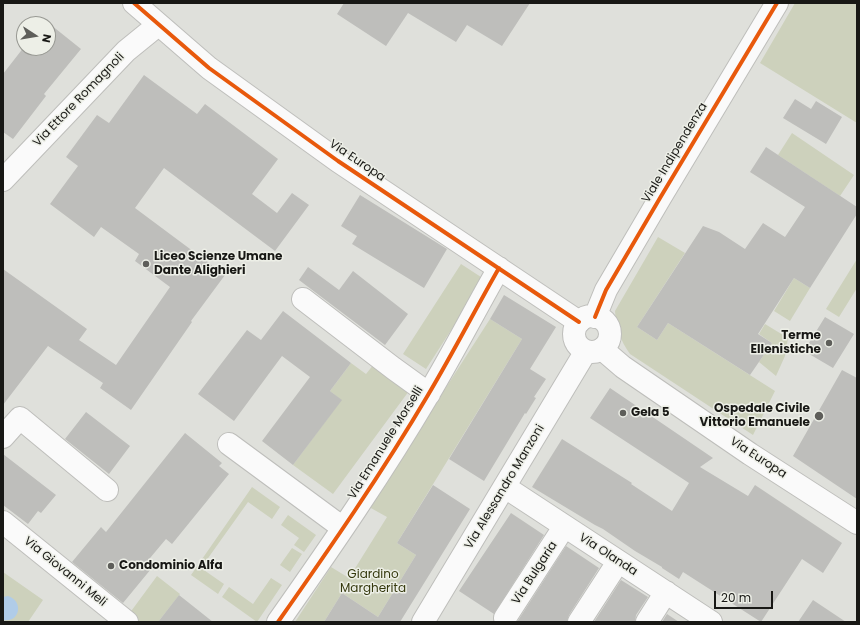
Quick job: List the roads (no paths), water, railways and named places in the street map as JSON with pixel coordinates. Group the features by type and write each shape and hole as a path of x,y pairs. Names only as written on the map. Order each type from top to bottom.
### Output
{"street":[{"name":"Via Europa","path":"134,3 209,68 338,161 499,268 587,319"},
{"name":"Viale Indipendenza","path":"587,319 606,290 777,3"},
{"name":"Via Ettore Romagnoli","path":"4,176 126,51 158,25"},
{"name":"Via Emanuele Morselli","path":"278,622 362,502 428,394 499,268"},
{"path":"303,299 428,394"},
{"path":"587,319 603,320 608,326 610,335 608,343 594,350 577,344 575,339 574,333 587,319"},
{"name":"Via Europa","path":"594,350 857,523"},
{"name":"Via Alessandro Manzoni","path":"423,622 505,487 594,350"},
{"path":"3,437 20,418 107,490"},
{"path":"229,444 343,528"},
{"name":"Via Olanda","path":"505,487 711,622"},
{"name":"Via Giovanni Meli","path":"3,522 127,622"},
{"name":"Via Bulgaria","path":"505,618 564,527"},
{"path":"579,622 618,562"},
{"path":"647,622 666,592"}],"water":[{"path":"8,596 16,602 18,611 13,618 3,620 3,597"}],"place":[{"name":"Liceo Scienze Umane Dante Alighieri","path":"146,264"},
{"name":"Terme Ellenistiche","path":"829,343"},
{"name":"Gela 5","path":"623,413"},
{"name":"Ospedale Civile Vittorio Emanuele","path":"819,416"},
{"name":"Condominio Alfa","path":"111,566"}],"park label":[{"name":"Giardino Margherita","path":"373,582"}]}
